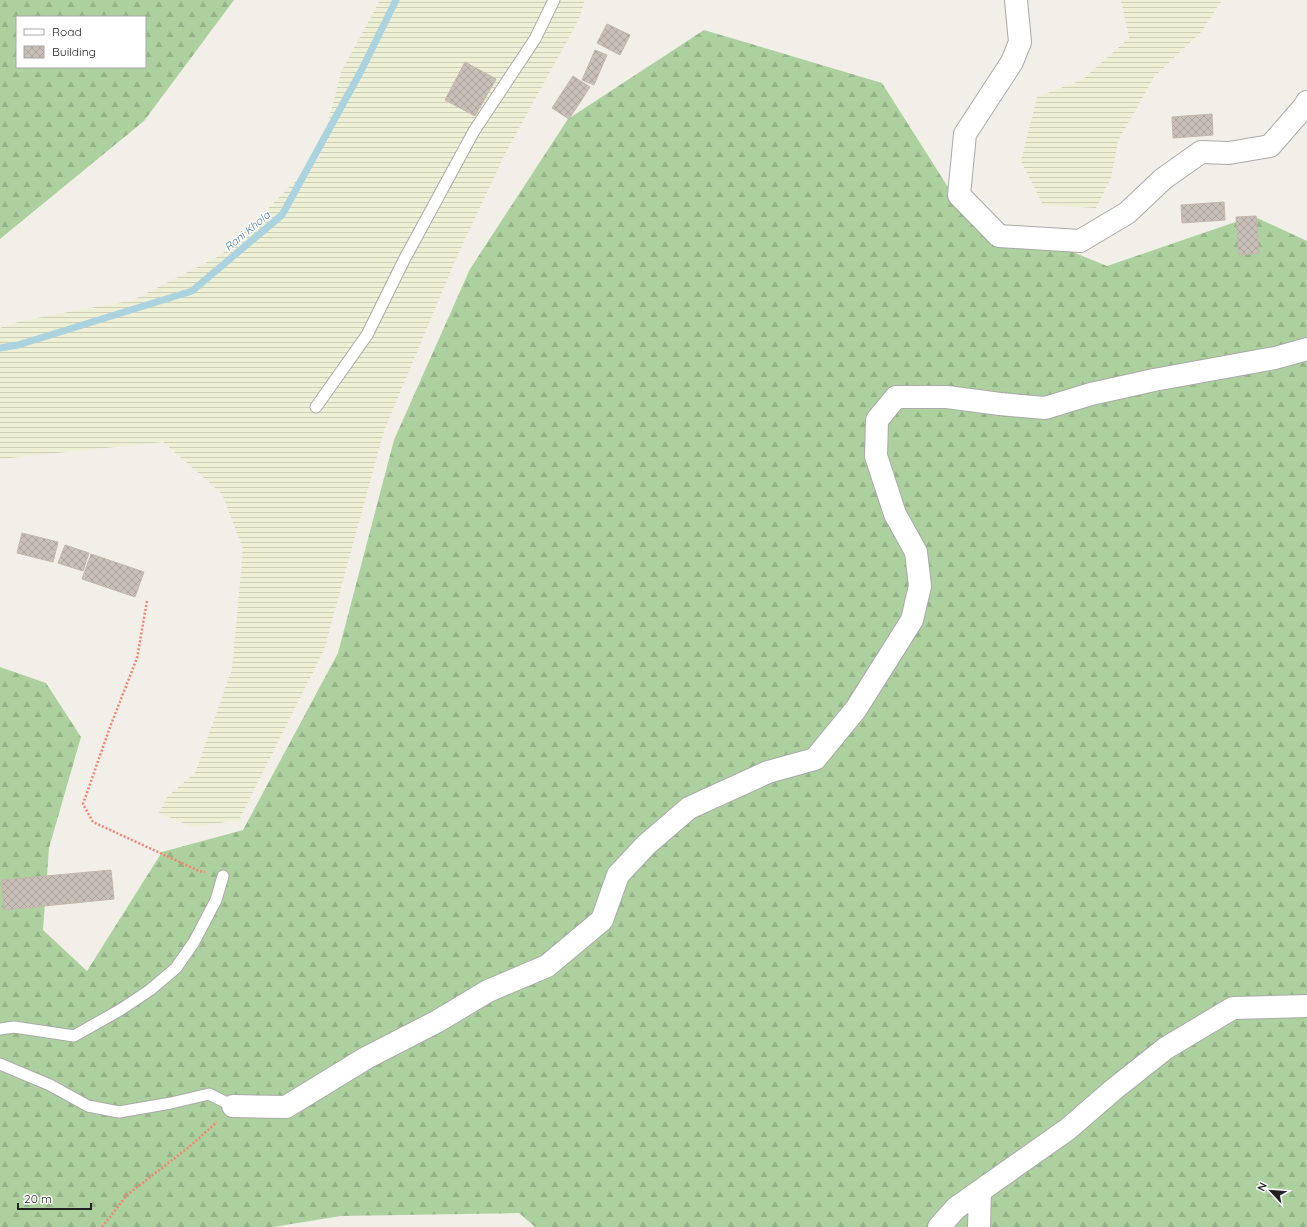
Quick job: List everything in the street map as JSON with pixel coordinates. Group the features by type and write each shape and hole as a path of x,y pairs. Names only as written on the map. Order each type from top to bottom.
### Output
{"street":[{"path":"1016,0 1020,42 1012,62 965,134 959,195 999,236 1080,241 1127,213 1163,179 1201,152 1229,153 1270,146 1307,102"},
{"path":"233,1106 286,1107 366,1058 438,1022 488,990 547,966 602,920 618,875 646,845 689,808 768,772 815,759 856,709 912,620 920,586 916,552 896,514 876,456 877,420 896,397 947,397 1045,408 1098,392 1154,380 1275,358 1307,349"},
{"path":"939,1227 956,1208 1068,1129 1113,1090 1166,1048 1233,1008 1307,1006"},
{"path":"979,1227 980,1191"}],"lane":[{"path":"316,407 367,335 404,260 474,131 535,39 554,0"},
{"path":"0,1029 14,1027 74,1036 120,1010 150,990 176,968 194,942 216,900 223,876"},
{"path":"0,1064 50,1085 88,1106 119,1112 171,1103 209,1094 233,1106"}],"path":[{"path":"147,601 137,658 110,727 83,804 93,822 199,871 223,876"},
{"path":"102,1227 127,1195 189,1147 233,1106"}],"green space":[{"path":"0,0 234,0 144,121 0,239"},
{"path":"380,0 585,0 579,19 505,154 455,261 384,431 324,650 239,820 193,827 159,813 168,796 195,773 232,669 243,549 222,494 163,442 0,459 0,328 21,321 133,300 221,255 319,158 341,72"},
{"path":"1121,0 1222,0 1202,31 1154,77 1118,141 1111,178 1096,208 1043,205 1021,161 1037,97 1082,80 1129,38"},
{"path":"704,30 882,83 960,206 1107,266 1253,216 1307,241 1307,1227 535,1227 519,1213 341,1216 273,1227 0,1227 0,667 46,683 81,737 49,848 43,930 87,971 162,852 243,830 338,653 394,440 470,269 568,119"}],"building":[{"path":"607,24 630,35 620,55 597,43"},
{"path":"595,50 607,55 594,85 582,80"},
{"path":"465,62 496,79 475,116 445,100"},
{"path":"573,76 590,87 569,119 552,108"},
{"path":"1212,114 1213,135 1173,138 1172,117"},
{"path":"1224,202 1225,220 1182,223 1181,205"},
{"path":"1256,216 1259,253 1239,255 1236,217"},
{"path":"22,533 58,542 53,562 17,553"},
{"path":"65,545 89,553 83,571 58,563"},
{"path":"91,554 144,572 135,597 82,579"},
{"path":"111,870 114,899 4,910 2,880"}],"waterway":[{"name":"Rani Khola","path":"0,348 18,345 192,291 282,215 361,71 396,0"}]}
